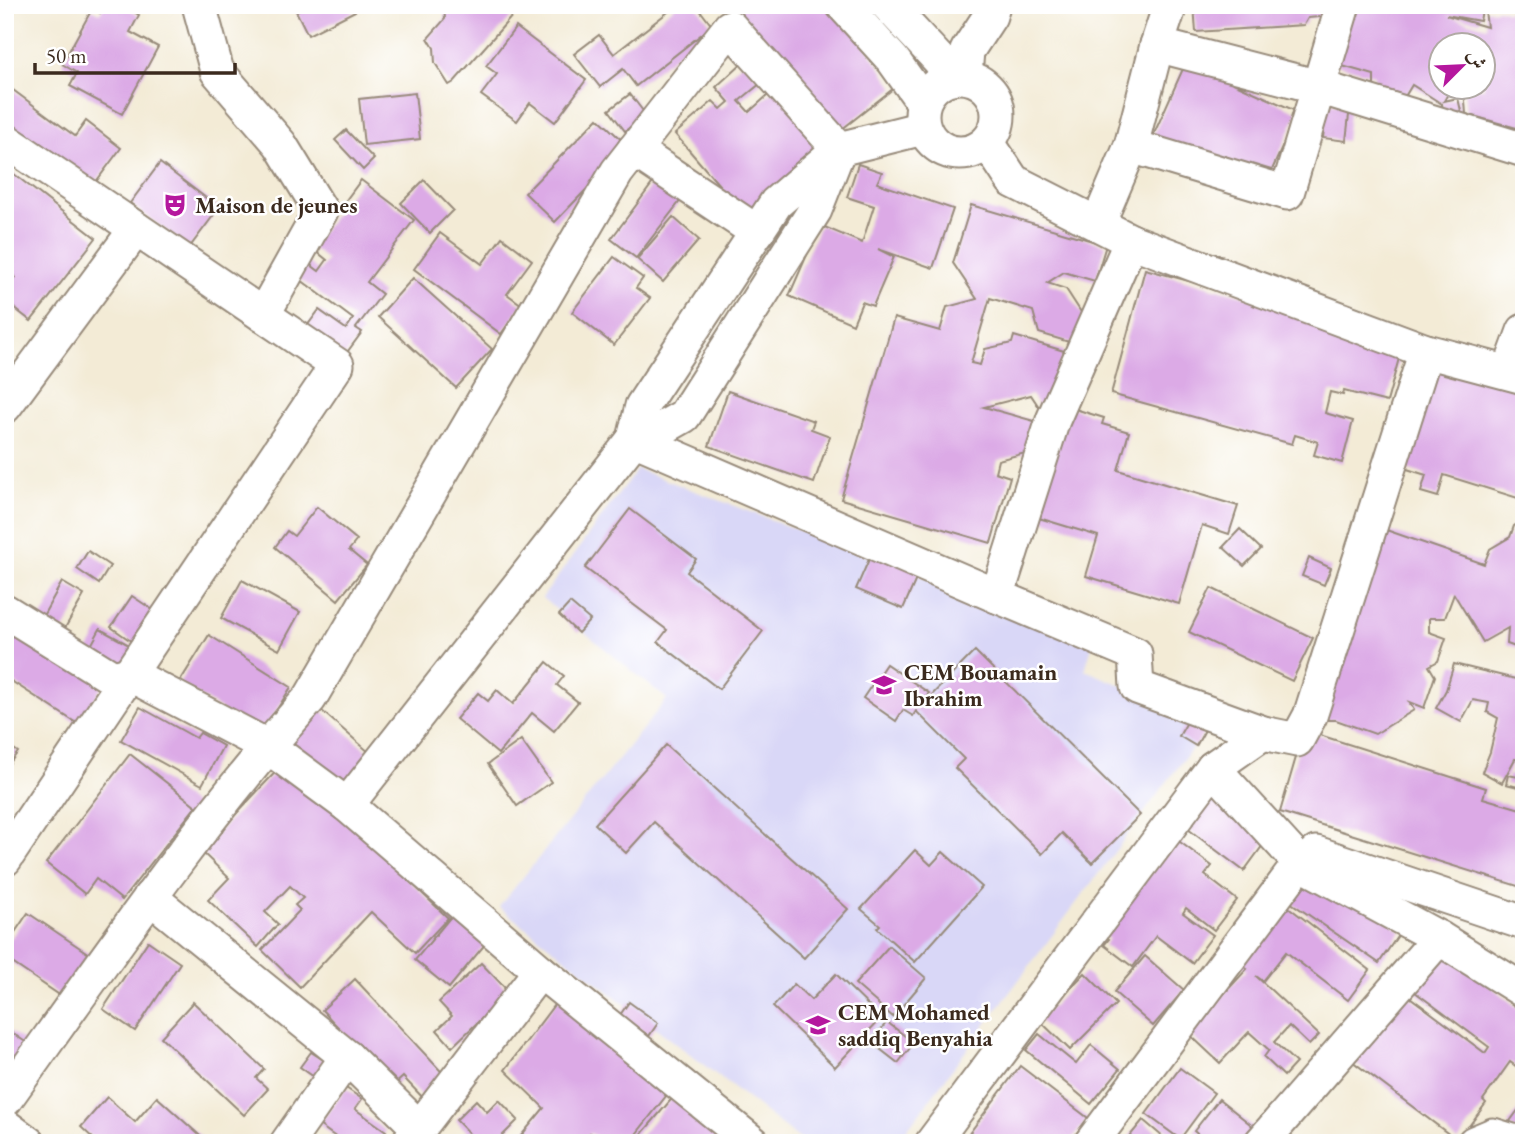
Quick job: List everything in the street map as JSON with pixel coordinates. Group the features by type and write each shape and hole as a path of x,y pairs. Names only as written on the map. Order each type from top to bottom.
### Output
{"street":[{"path":"199,5 217,71 280,144 321,211 263,315"},
{"path":"844,5 892,60 923,115 934,144 951,153 971,153 988,143 998,124 998,102 985,84 960,76 888,5"},
{"path":"960,76 967,51 990,16 993,5"},
{"path":"1098,224 1131,146 1170,5"},
{"path":"1131,146 1287,193 1343,5"},
{"path":"5,1100 150,897 267,746 310,698 617,172 730,27 839,149"},
{"path":"1157,45 1319,87 1524,150"},
{"path":"637,440 642,406 776,203 839,149 923,115 939,81 960,76"},
{"path":"5,140 337,365 5,859"},
{"path":"988,143 1013,181 1131,241 1426,351 1516,374 1524,331"},
{"path":"347,805 563,526 637,440 684,416 815,210 839,149"},
{"path":"634,150 757,232"},
{"path":"5,406 136,229"},
{"path":"997,596 1053,420 1131,241"},
{"path":"637,440 1135,654 1137,687 1263,733 1297,740 1310,716 1426,351"},
{"path":"5,611 113,678 129,674 267,746 347,805 540,971 753,1143"},
{"path":"932,1143 1213,768 1263,733"},
{"path":"1213,768 1290,852 1439,938 1524,991"},
{"path":"1290,852 1524,923"},
{"path":"1091,1143 1290,852"},
{"path":"150,897 347,1057 414,1136 540,971"},
{"path":"1261,1143 1439,938"},
{"path":"287,1143 347,1057"},
{"path":"5,1126 28,1143"},
{"path":"1474,1143 1493,1135 1519,1143"}],"shaded area":[{"path":"637,469 1093,642 1085,670 1211,723 897,1143 805,1143 499,907 667,699 542,598"}],"building":[{"path":"104,5 122,5 139,15 130,32 158,47 122,114 70,86 77,73 62,64 92,9 100,13"},
{"path":"307,5 352,5 355,11 308,35 296,11"},
{"path":"444,5 501,5 513,15 449,85 435,63 434,48 428,38 445,19"},
{"path":"677,5 696,5 712,26 636,86 623,69 600,87 574,54 599,35 614,54"},
{"path":"731,5 785,5 790,11 797,5 838,5 894,88 832,137"},
{"path":"1194,5 1483,5 1480,21 1446,15 1487,27 1485,10 1498,9 1524,16 1524,130 1466,114 1465,102 1498,102 1498,32 1428,32 1428,95 1412,85 1401,103 1374,86 1374,75 1321,60 1343,15 1308,18 1304,25 1196,32"},
{"path":"516,27 586,80 555,122 530,103 517,121 481,95 497,74 486,66"},
{"path":"743,62 761,83 739,101 749,112 777,87 827,144 745,215 675,134 713,101 721,109 729,102 716,87"},
{"path":"1186,62 1298,112 1267,181 1148,147"},
{"path":"5,84 75,136 86,121 121,148 89,191 5,129"},
{"path":"415,93 420,139 364,145 359,99"},
{"path":"630,94 646,115 625,131 609,110"},
{"path":"1439,102 1459,102 1461,111 1444,114 1442,104"},
{"path":"1327,103 1350,106 1346,141 1323,138"},
{"path":"598,118 628,146 555,222 525,193"},
{"path":"346,130 374,159 363,170 335,140"},
{"name":"Maison de jeunes","path":"160,163 219,208 189,248 130,203"},
{"path":"858,164 882,172 877,183 953,209 933,268 878,249 894,257 873,306 862,302 853,324 789,296 820,225 862,243 874,206 847,197"},
{"path":"5,167 96,238 31,321 5,301 5,289 15,277 5,270"},
{"path":"361,180 414,220 367,282 382,294 356,328 362,332 342,359 304,330 319,310 346,329 353,319 289,271 300,257 319,271 327,260 311,247"},
{"path":"424,180 453,210 430,233 401,203"},
{"path":"655,180 681,200 636,258 611,239"},
{"path":"971,205 1106,245 1095,281 1064,272 1047,283 1066,289 1086,320 1079,345 1039,333 1033,311 990,298 971,363 980,365 985,349 1012,343 1014,336 1064,351 1045,416 1031,395 984,407 1041,423 1033,451 998,460 995,472 1010,477 991,543 841,499 894,318 940,331 947,307 977,299 953,263"},
{"path":"673,217 699,240 663,282 637,259"},
{"path":"440,233 482,264 502,237 532,260 507,294 522,305 501,334 414,269"},
{"path":"614,257 643,278 636,288 650,298 614,345 572,312"},
{"path":"1145,269 1404,340 1387,402 1344,391 1343,395 1330,392 1325,413 1353,421 1342,463 1314,455 1318,442 1295,435 1292,444 1111,394"},
{"path":"413,278 492,349 456,388 378,317"},
{"path":"1420,359 1524,392 1524,500 1444,475 1438,497 1421,492 1426,475 1388,463"},
{"path":"728,391 814,421 811,429 830,436 814,483 709,446"},
{"path":"1062,405 1104,418 1102,424 1129,432 1118,470 1238,506 1229,534 1202,525 1179,604 1086,576 1098,536 1029,515"},
{"path":"317,507 357,540 349,550 367,565 338,600 275,547 287,531 294,536"},
{"path":"630,509 696,559 687,572 763,631 719,689 658,642 667,630 585,568"},
{"path":"1366,523 1484,564 1490,549 1510,537 1514,526 1519,523 1524,525 1524,650 1507,644 1508,628 1483,642 1454,594 1445,618 1429,618 1429,632 1446,638 1438,661 1429,666 1435,676 1424,708 1409,702 1414,710 1375,734 1336,720 1328,720 1315,698"},
{"path":"1240,529 1261,549 1244,566 1223,547"},
{"path":"873,550 920,570 903,609 856,589"},
{"path":"88,551 110,566 99,584 77,569"},
{"path":"1309,558 1331,568 1324,585 1302,576"},
{"path":"242,580 300,612 279,650 221,618"},
{"path":"62,582 84,595 61,635 39,623"},
{"path":"1211,588 1313,638 1292,681 1189,632"},
{"path":"132,596 162,616 141,648 111,627"},
{"path":"570,603 590,620 578,633 559,615"},
{"path":"5,621 103,685 78,724 5,677"},
{"path":"100,629 140,651 127,673 88,651"},
{"path":"209,635 291,687 261,735 179,683"},
{"path":"975,651 1140,815 1092,863 1062,833 1042,854 955,768 964,759 916,711 913,716 903,710 896,721 863,698 886,664 929,693 918,709"},
{"path":"547,662 564,676 557,685 578,702 554,731 532,713 498,754 456,719 478,693 488,701 497,690 513,704"},
{"path":"1454,664 1524,681 1524,761 1515,759 1502,783 1482,772 1498,718 1487,712 1489,703 1473,700 1461,722 1436,708 1446,690"},
{"path":"314,704 378,760 349,794 274,729"},
{"path":"140,707 196,738 200,733 223,746 202,785 121,740"},
{"path":"1193,712 1210,721 1196,746 1179,736"},
{"path":"1304,730 1486,788 1483,798 1524,810 1520,835 1524,836 1524,888 1280,812"},
{"path":"521,740 551,782 517,806 488,764"},
{"path":"5,743 18,752 5,769"},
{"path":"666,745 848,909 804,958 654,822 626,853 595,824"},
{"path":"130,754 196,806 122,900 96,879 85,894 46,863"},
{"path":"285,762 448,918 415,953 371,912 300,987 262,950 300,910 295,905 303,898 290,886 265,912 278,924 258,947 208,900 229,878 201,851"},
{"path":"1508,775 1524,778 1522,788 1506,784"},
{"path":"1212,780 1276,827 1244,871 1180,823"},
{"path":"1176,839 1212,866 1205,875 1237,900 1214,930 1186,908 1183,913 1213,935 1192,963 1156,936 1133,967 1104,945 1109,939 1103,935"},
{"path":"915,850 931,865 943,852 982,887 915,962 877,928 880,925 861,909"},
{"path":"1312,857 1401,931 1379,963 1284,898"},
{"path":"1287,906 1370,970 1348,1000 1286,952 1263,981 1256,976 1319,1035 1309,1045 1289,1026 1274,1042 1296,1063 1284,1076 1264,1057 1269,1050 1249,1032 1220,1063 1188,1033 1247,969 1241,965"},
{"path":"28,913 92,956 64,998 5,958 5,947"},
{"path":"453,914 487,942 449,988 415,960"},
{"path":"148,941 180,963 135,1031 103,1009"},
{"path":"1434,941 1524,1013 1524,1072 1510,1062 1483,1100 1486,1103 1458,1141 1348,1058 1399,989 1485,1053 1489,1047 1403,983"},
{"path":"889,946 926,978 893,1017 855,984"},
{"path":"1145,956 1184,990 1153,1026 1114,992"},
{"path":"481,963 509,992 452,1047 437,1030 452,1016 439,1002"},
{"path":"1085,973 1116,1004 1070,1050 1039,1020"},
{"path":"836,974 881,1018 835,1067 773,1007 794,984 811,1000"},
{"path":"355,979 451,1082 428,1103 403,1077 393,1086 322,1010"},
{"path":"560,997 666,1096 629,1143 610,1143 590,1133 581,1143 515,1143 544,1108 505,1070"},
{"path":"193,1002 264,1069 256,1078 268,1089 244,1115 161,1037"},
{"path":"629,1002 658,1023 649,1036 620,1015"},
{"path":"887,1022 914,1043 898,1063 871,1042"},
{"path":"5,1028 40,1052 5,1081"},
{"path":"1039,1034 1076,1064 1091,1045 1120,1069 1091,1104 1026,1050"},
{"path":"311,1052 325,1061 314,1077 300,1067"},
{"path":"1020,1066 1088,1118 1073,1138 1078,1141 962,1143"},
{"path":"1180,1068 1214,1093 1180,1139 1146,1114"},
{"path":"346,1088 362,1099 355,1109 386,1131 377,1143 344,1143 319,1125"},
{"path":"675,1095 730,1143 634,1143"},
{"path":"107,1097 135,1122 157,1097 208,1143 98,1143 81,1127"},
{"path":"1219,1099 1255,1128 1243,1143 1208,1143 1194,1131"},
{"path":"476,1100 487,1112 499,1100 518,1120 495,1143 478,1143 456,1120"},
{"path":"1524,1102 1524,1136 1508,1124"},
{"path":"1143,1120 1170,1143 1124,1143"}],"place":[{"name":"Maison de jeunes","path":"175,205"},
{"name":"CEM Bouamain Ibrahim","path":"884,685"},
{"name":"CEM Mohamed saddiq Benyahia","path":"818,1025"}]}
